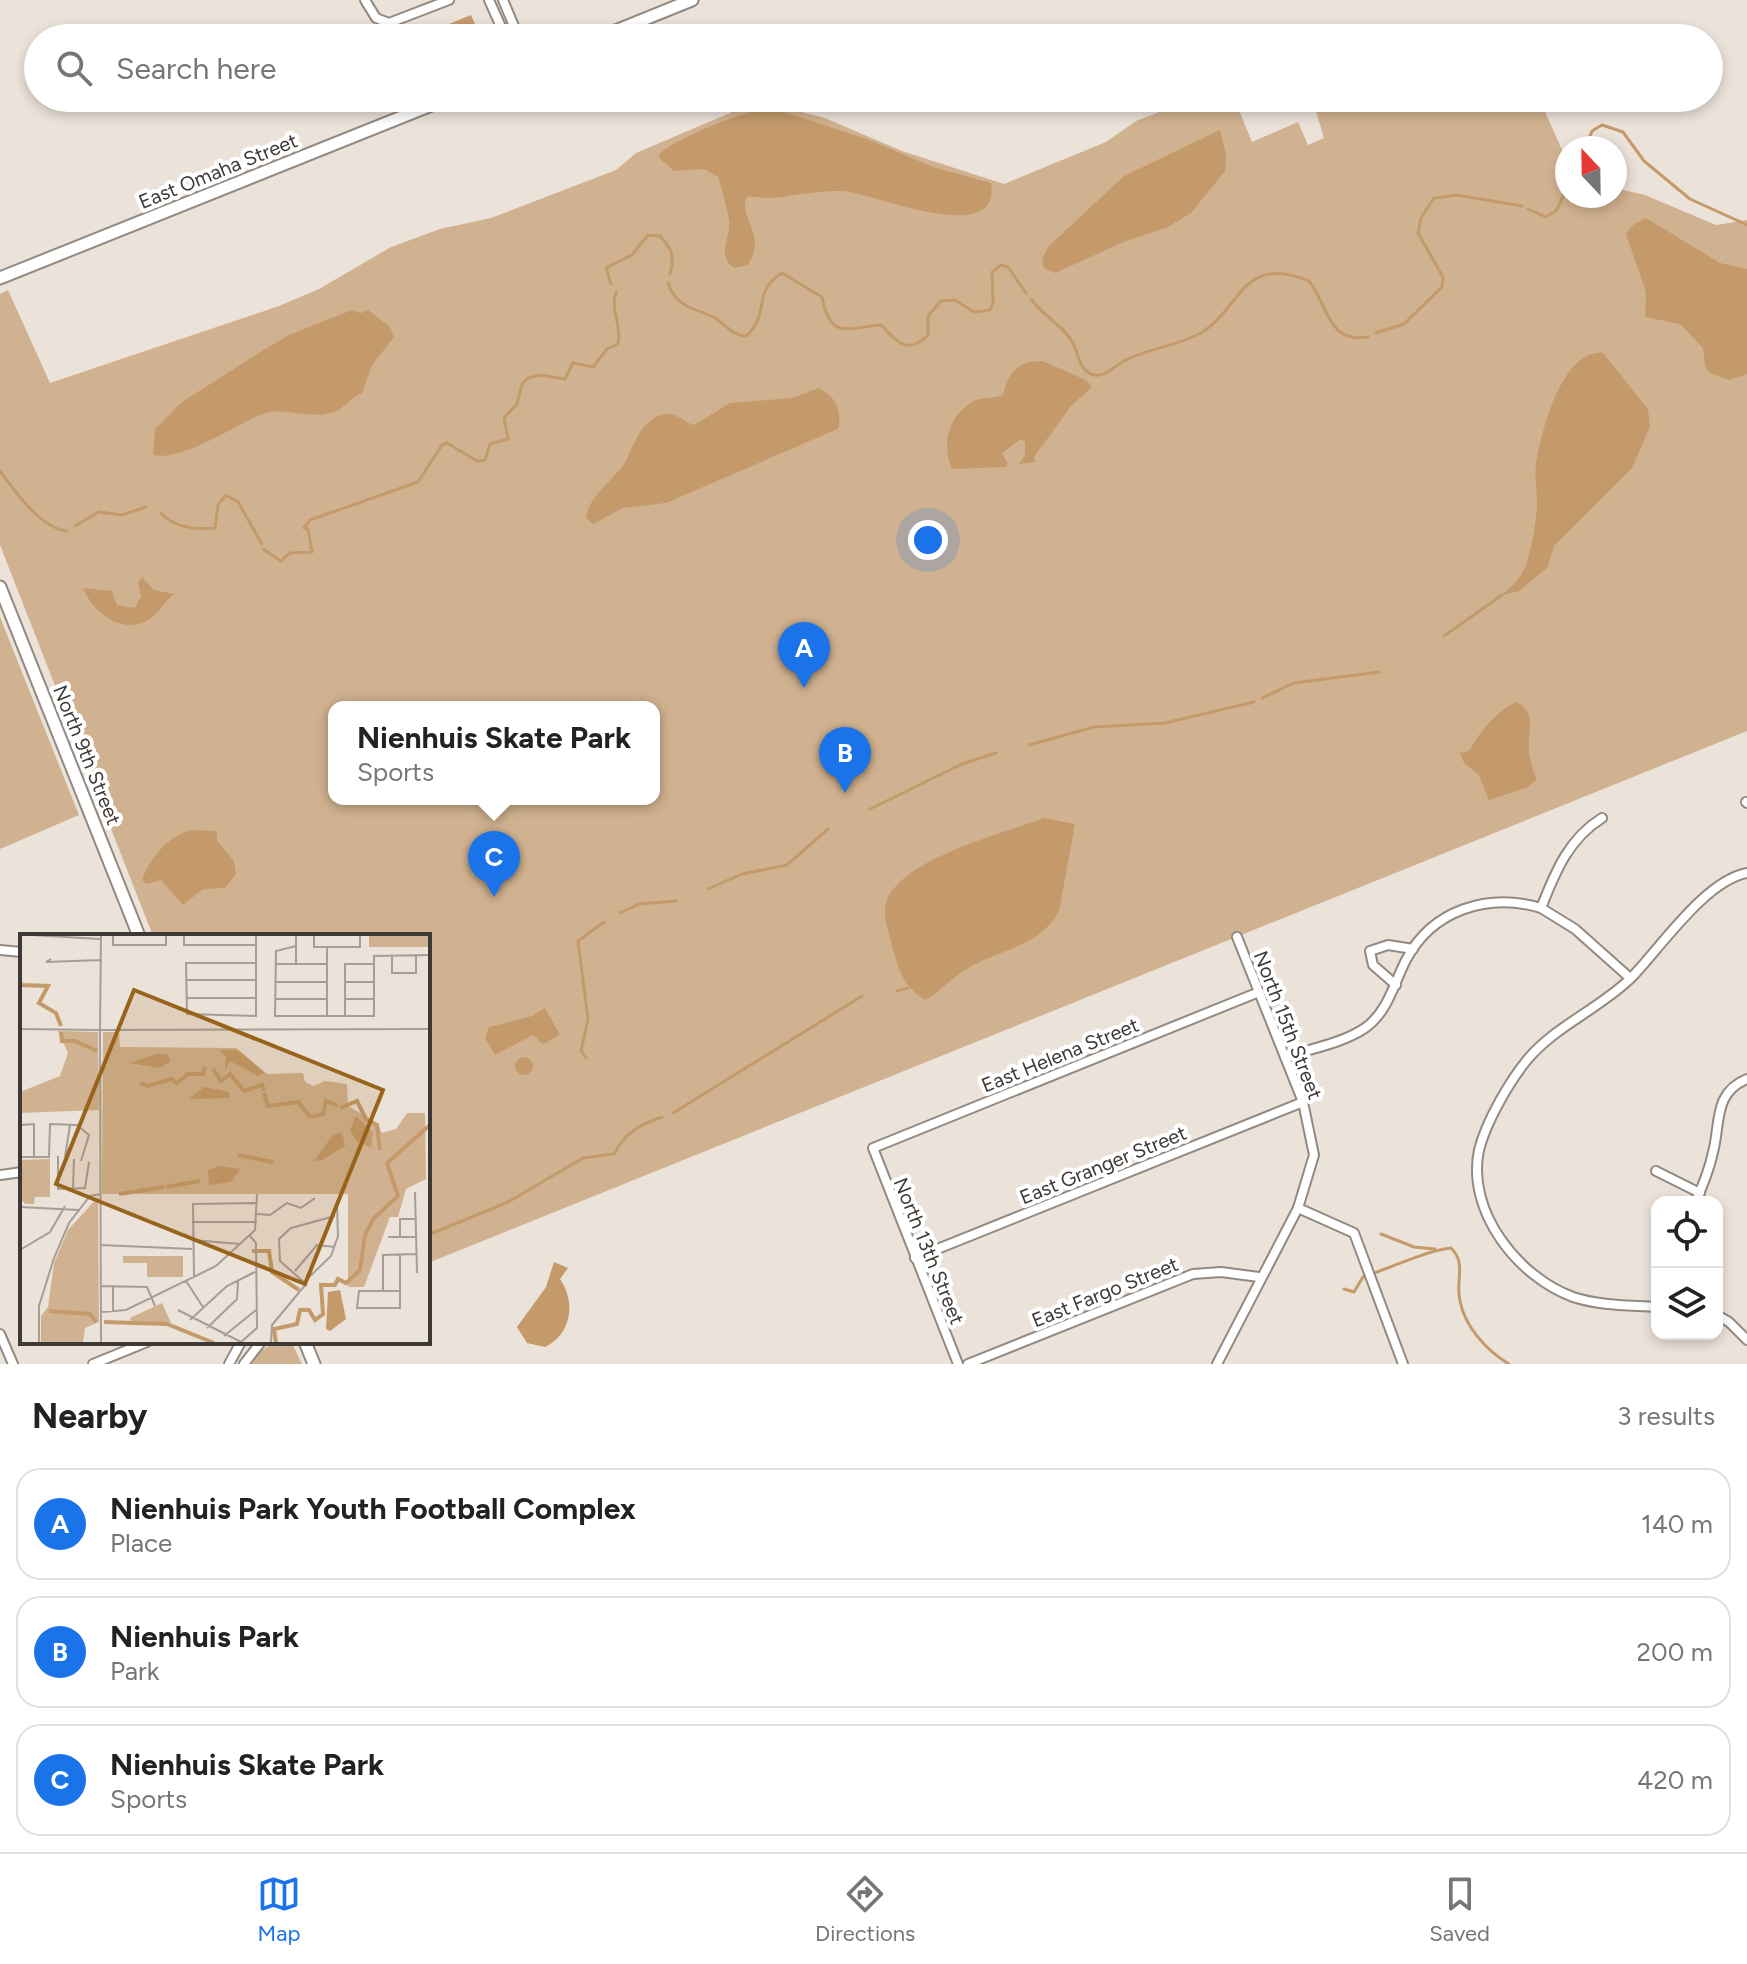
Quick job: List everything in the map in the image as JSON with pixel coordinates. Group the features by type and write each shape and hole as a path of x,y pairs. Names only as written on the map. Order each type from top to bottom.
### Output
{"street":[{"path":"365,0 372,15 383,22 394,22 449,0"},
{"path":"489,0 500,24"},
{"path":"503,0 513,24"},
{"path":"633,24 692,0"},
{"name":"East Omaha Street","path":"0,278 414,112"},
{"name":"North 9th Street","path":"0,587 138,934"},
{"path":"1541,908 1569,848 1584,829 1602,818"},
{"path":"1651,1307 1610,1305 1573,1297 1543,1282 1515,1258 1481,1202 1479,1150 1528,1058 1630,978 1713,890 1747,873"},
{"path":"1285,1057 1366,1027 1383,1009 1413,949 1442,918 1494,901 1521,902 1541,908 1575,929 1630,978"},
{"name":"North 15th Street","path":"1217,1364 1259,1277 1298,1208 1314,1155 1303,1102 1237,937"},
{"path":"1396,985 1373,965 1370,951 1388,945 1413,949"},
{"path":"0,950 20,952"},
{"name":"East Helena Street","path":"873,1148 1259,992"},
{"path":"1698,1196 1713,1156 1717,1112 1724,1097 1747,1079"},
{"name":"East Granger Street","path":"915,1258 1303,1102"},
{"name":"North 13th Street","path":"873,1148 958,1364"},
{"path":"1656,1171 1694,1196"},
{"path":"0,1175 20,1172"},
{"path":"1298,1208 1354,1233 1403,1364"},
{"name":"East Fargo Street","path":"968,1364 1193,1274 1221,1272 1259,1277"},
{"path":"1723,1319 1746,1335"},
{"path":"0,1334 13,1364"},
{"path":"113,1344 117,1354"},
{"path":"93,1364 142,1344"},
{"path":"229,1364 240,1344"},
{"path":"244,1364 259,1344"},
{"path":"306,1344 314,1364"}],"shaded area":[{"path":"471,15 475,24 449,24"},
{"path":"732,112 801,112 825,118 902,151 1004,184 1106,142 1136,121 1159,112 1240,112 1252,142 1298,122 1308,145 1324,138 1316,112 1545,112 1556,136 1555,208 1627,208 1627,191 1645,195 1716,225 1747,220 1747,731 430,1262 430,934 152,934 0,545 0,294 8,290 50,383 279,306 319,289 391,247 440,229 491,218 616,170 636,153"},
{"path":"783,112 867,139 933,167 991,183 989,203 976,213 956,215 905,207 843,191 746,198 746,214 755,245 748,265 734,268 726,257 729,220 718,177 704,169 674,171 659,158 660,153 682,140 746,114"},
{"path":"1220,130 1226,155 1225,171 1191,213 1166,228 1126,241 1055,273 1044,268 1042,260 1048,247 1124,176"},
{"path":"1646,218 1720,263 1747,269 1747,374 1729,380 1710,373 1705,366 1703,348 1680,324 1645,317 1646,292 1626,234 1633,225"},
{"path":"352,310 361,313 368,310 390,327 394,337 372,365 362,393 340,409 322,415 266,413 189,449 162,456 153,454 155,429 182,402 289,335"},
{"path":"1603,353 1648,409 1650,427 1632,468 1554,546 1547,568 1519,591 1502,595 1520,576 1529,557 1537,507 1536,465 1556,395 1576,364 1589,355"},
{"path":"1043,361 1086,380 1092,387 1071,406 1034,457 1035,462 1019,464 1025,455 1025,442 1021,439 1002,453 1008,464 1006,467 952,469 947,441 957,415 976,400 1003,395 1008,380 1021,365"},
{"path":"819,388 830,395 836,404 839,428 666,503 623,508 593,524 586,518 595,497 621,468 641,432 653,419 671,414 694,425 730,403 792,398"},
{"path":"142,577 154,590 174,594 152,617 138,624 128,625 110,619 94,606 83,588 112,591 117,605 135,608 141,596 138,583"},
{"path":"0,617 79,815 0,849"},
{"path":"1516,702 1523,706 1529,716 1529,752 1537,780 1526,788 1489,800 1478,774 1464,763 1460,753 1469,751 1489,723"},
{"path":"1044,818 1075,824 1059,911 1041,933 977,963 925,1000 906,983 886,924 886,903 895,887 931,861"},
{"path":"190,830 217,831 217,841 234,861 236,874 225,888 203,889 183,905 161,880 146,884 142,880 160,849"},
{"path":"545,1008 560,1035 543,1044 533,1035 495,1055 485,1038 489,1027 532,1016"},
{"path":"524,1057 533,1066 524,1075 515,1066"},
{"path":"554,1262 568,1268 560,1279 568,1298 569,1317 561,1334 545,1347 527,1343 517,1327 546,1287"},
{"path":"272,1344 292,1344 302,1364 252,1364 259,1352"}],"waterway":[{"path":"1590,136 1602,125 1623,132 1626,136"},
{"path":"1627,138 1644,161 1690,199 1747,225"},
{"path":"1376,333 1404,324 1442,287 1443,277 1418,233 1421,218 1434,198 1457,195 1522,206"},
{"path":"1528,209 1546,217 1558,208"},
{"path":"611,284 606,268 632,255 648,235 660,236 670,249 670,274"},
{"path":"668,283 680,302 746,336 758,320 767,288 782,273 822,297 825,311 835,326 849,329 881,325 897,341 908,345 914,345 928,335 928,316 941,301 955,300 974,312 990,310 993,303 992,272 1001,265 1008,267 1026,293"},
{"path":"1031,299 1069,337 1084,368 1096,375 1104,374 1133,357 1199,334 1225,312 1244,288 1255,279 1269,274 1286,274 1309,281 1336,328 1354,338 1368,337"},
{"path":"263,549 281,561 290,553 312,552 308,529 304,528 310,520 418,482 442,445 447,443 477,461 485,460 490,444 508,439 504,418 517,404 522,384 528,378 541,375 565,379 573,363 593,367 607,349 618,344 614,305 616,292"},
{"path":"0,471 38,516 67,531"},
{"path":"161,513 186,527 215,528 218,505 226,495 238,502 262,544"},
{"path":"75,526 99,512 122,515 146,507"},
{"path":"1444,636 1502,595"},
{"path":"1262,698 1294,683 1379,672"},
{"path":"1029,745 1094,727 1165,723 1254,702"},
{"path":"870,809 962,764 996,753"},
{"path":"708,889 742,874 787,865 828,829"},
{"path":"620,913 639,904 676,901"},
{"path":"586,1058 581,1051 588,1019 578,941 604,922"},
{"path":"897,991 908,988"},
{"path":"673,1113 862,996"},
{"path":"430,1234 508,1202 583,1158 614,1154 634,1130 662,1117"},
{"path":"1381,1234 1414,1247 1435,1249"},
{"path":"1344,1289 1354,1292 1363,1277 1451,1248 1460,1266 1459,1294 1467,1320 1485,1345 1509,1364"}],"place":[{"name":"Nienhuis Park Youth Football Complex","path":"804,688"},
{"name":"Nienhuis Park","path":"845,793"},
{"name":"Nienhuis Skate Park","path":"494,897"}]}
